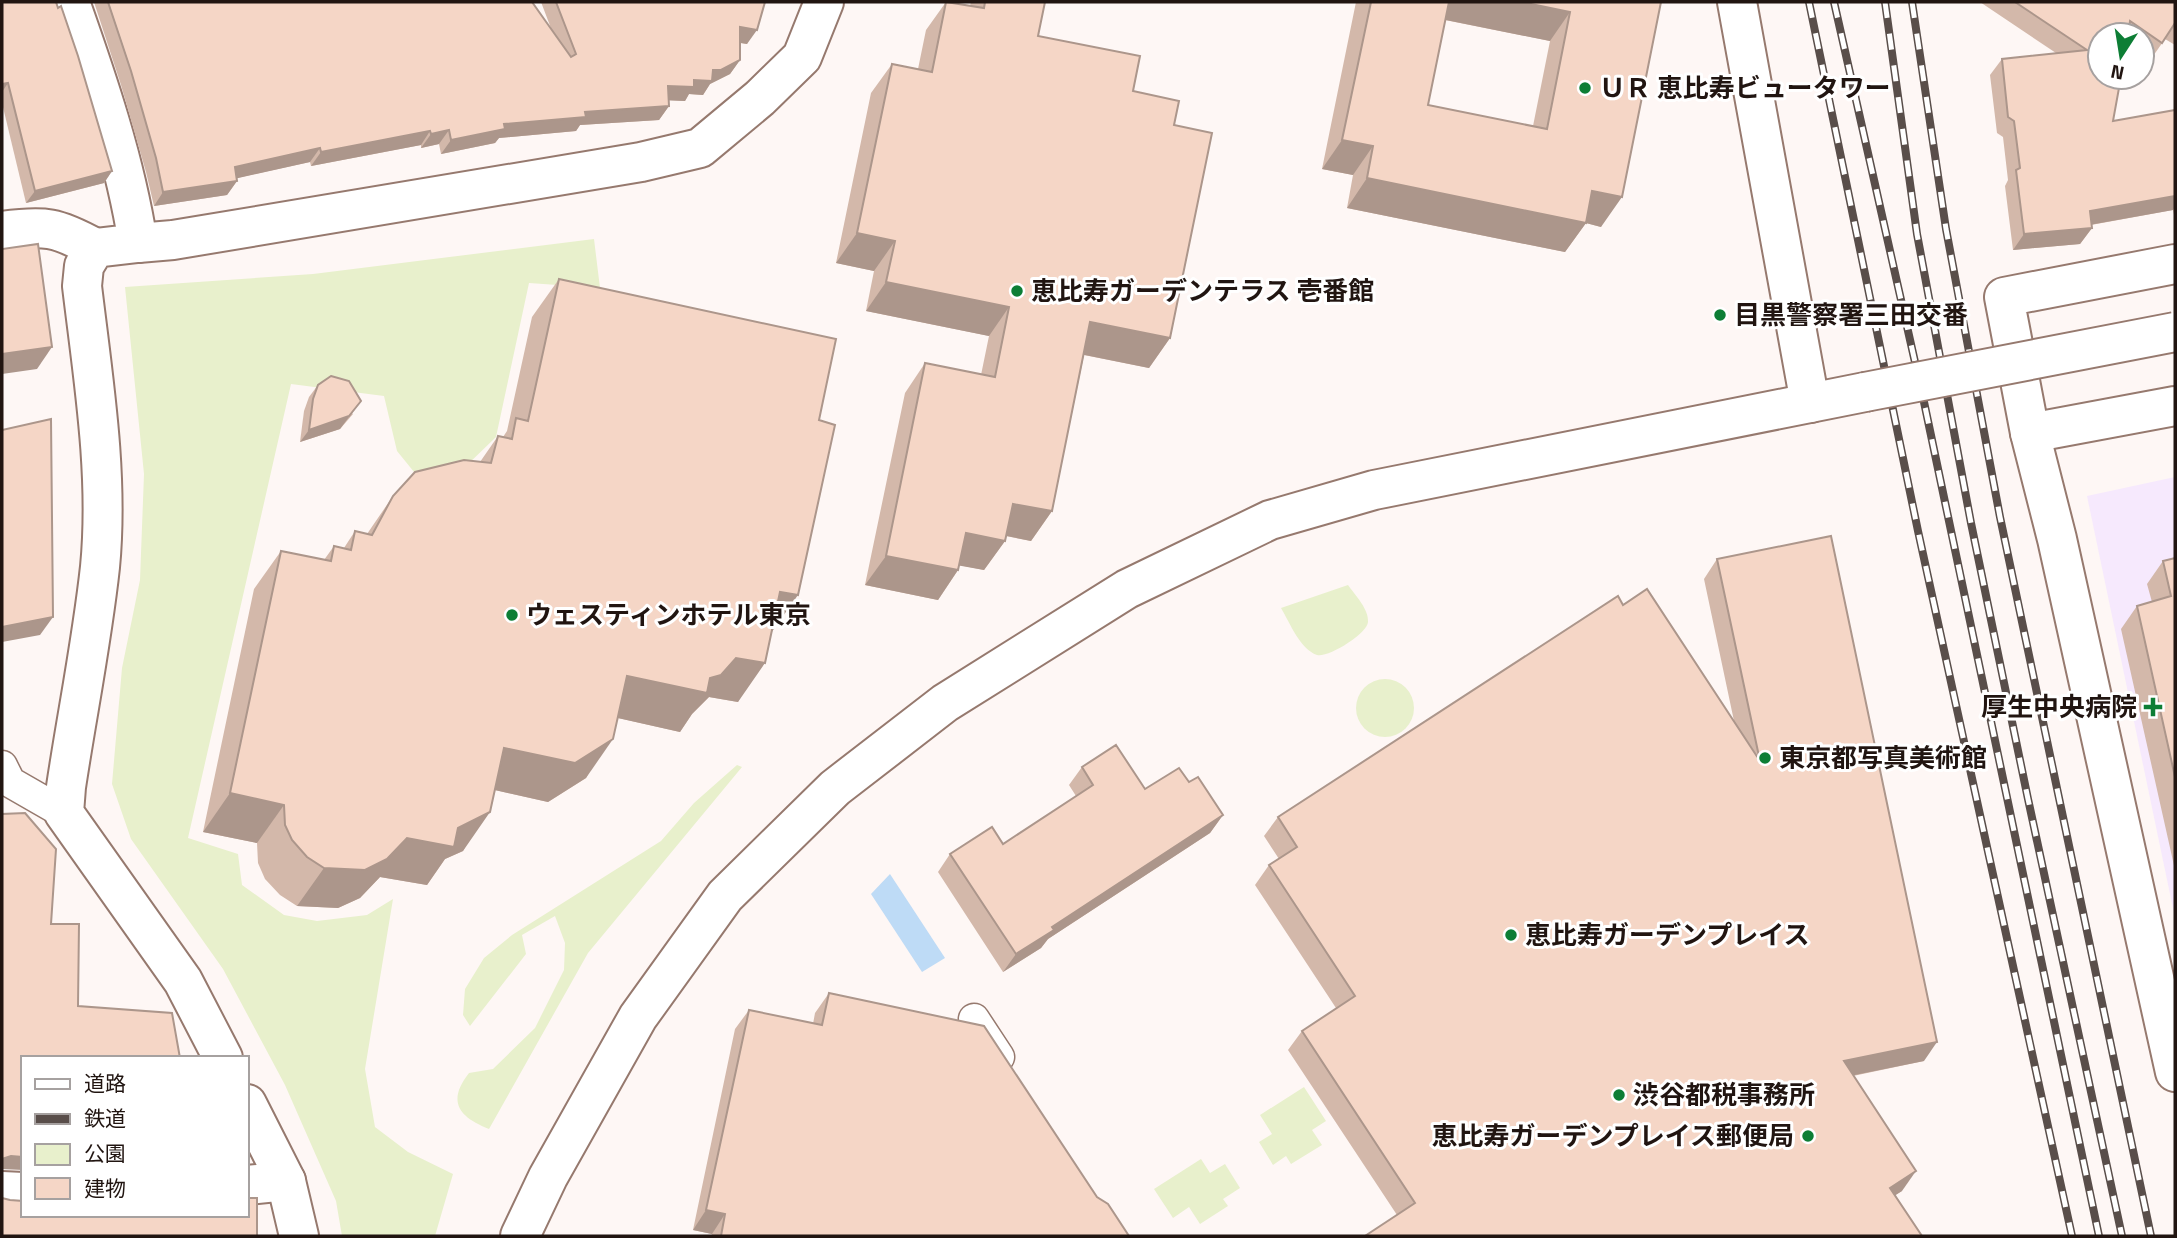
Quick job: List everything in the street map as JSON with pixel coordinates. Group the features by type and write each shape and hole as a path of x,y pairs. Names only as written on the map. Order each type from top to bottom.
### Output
{"street":[{"path":"70,2 102,93 132,205 138,243"},
{"path":"2,231 36,226 69,234 95,248 173,240 641,162 700,148 760,99 802,57 824,2"},
{"path":"1737,2 1810,403"},
{"path":"64,813 100,565 102,500 82,286 84,266 95,248"},
{"path":"2175,264 2004,297 2030,433 2057,539 2175,1072"},
{"path":"520,1236 548,1177 638,1017 725,896 835,788 945,703 1127,589 1270,520 1374,491 2175,332"},
{"path":"2030,433 2175,406"},
{"path":"2,766 10,782 64,813 183,981 222,1056"},
{"path":"974,1019 1011,1074"},
{"path":"248,1106 286,1181 299,1236"},
{"path":"248,1185 286,1181"},
{"path":"2,1191 21,1192"}],"shaded area":[{"name":"厚生中央病院","path":"2175,477 2175,918 2087,496"}],"green space":[{"path":"594,239 600,288 529,283 496,437 463,469 427,488 397,451 384,396 291,384 188,838 238,854 242,885 284,915 317,921 367,915 393,899 365,1069 375,1127 408,1152 453,1174 435,1236 342,1236 336,1201 285,1085 223,969 131,839 112,784 122,668 140,580 144,474 125,287 313,274"},
{"path":"1348,585 1366,612 1366,627 1338,649 1317,655 1305,647 1281,608"},
{"path":"1379,679 1391,679 1406,687 1414,702 1414,714 1406,729 1391,737 1379,737 1364,729 1356,714 1356,702 1364,687"},
{"path":"737,765 742,767 588,953 489,1129 470,1119 463,1113 457,1100 462,1083 469,1073 493,1069 535,1028 564,970 565,943 555,916 522,935 526,954 470,1026 463,1015 465,989 484,958 512,935 661,841 694,803"},
{"path":"1304,1087 1326,1121 1312,1130 1322,1145 1291,1164 1286,1156 1273,1165 1259,1142 1272,1134 1260,1115"},
{"path":"1201,1159 1210,1173 1225,1164 1240,1188 1223,1199 1228,1206 1200,1224 1189,1207 1173,1218 1154,1189"}],"water":[{"path":"890,874 945,958 922,972 871,894"}],"building":[{"path":"2,2 56,2 58,8 61,6 112,171 35,191 8,83 2,84"},
{"path":"108,2 532,2 571,57 576,54 556,2 765,2 757,30 740,27 740,60 721,70 713,70 712,81 694,80 694,87 668,86 669,106 585,112 586,117 504,124 505,129 451,140 449,130 431,134 430,131 321,152 320,148 235,167 237,181 163,192 131,71"},
{"name":"恵比寿ガーデンテラス 壱番館","path":"946,2 984,8 985,2 1045,2 1038,36 1140,56 1133,91 1179,101 1174,125 1212,133 1170,338 1090,322 1052,511 1013,504 1005,541 966,533 958,570 886,556 925,363 995,377 1009,307 886,282 895,241 857,233 892,64 932,72"},
{"name":"ＵＲ 恵比寿ビュータワー","path":"1371,2 1449,2 1428,105 1547,129 1570,12 1521,2 1661,2 1622,197 1592,191 1586,223 1367,178 1373,146 1342,140"},
{"path":"2015,2 2175,2 2175,23 2162,43 2156,39 2156,21 2086,21 2086,49"},
{"path":"2086,50 2086,91 2118,91 2113,121 2175,110 2175,196 2090,211 2092,228 2024,234 2016,170 2020,168 2014,121 2008,117 2002,59"},
{"path":"38,244 52,347 2,354 2,249"},
{"name":"ウェスティンホテル東京","path":"559,279 836,339 819,420 835,425 798,595 780,592 765,663 736,658 721,675 710,678 707,693 627,676 613,739 575,763 504,748 490,812 458,828 454,847 407,838 387,859 365,870 324,868 307,857 292,840 285,825 284,805 230,793 281,551 331,561 334,546 351,550 355,531 372,535 393,496 415,472 464,460 491,463 498,436 512,439 516,418 528,421"},
{"path":"331,376 349,381 361,401 349,416 309,430 313,399 318,385"},
{"path":"51,419 53,617 2,627 2,430"},
{"name":"恵比寿ガーデンプレイス","path":"1831,536 1937,1042 1844,1061 1916,1171 1890,1188 1922,1236 1365,1236 1415,1203 1302,1031 1355,996 1269,865 1297,847 1278,817 1618,596 1623,605 1647,589 1760,761 1717,559"},
{"path":"2175,558 2175,777 2137,606 2171,596 2163,561"},
{"path":"1116,745 1145,789 1179,768 1189,782 1198,777 1223,815 1052,927 1054,930 1016,954 950,854 992,827 1003,844 1093,785 1082,767"},
{"path":"25,813 56,849 51,924 79,924 78,1006 172,1013 180,1056 21,1056 21,1157 2,1159 2,814"},
{"path":"829,993 984,1026 1097,1197 1108,1204 1129,1236 721,1236 725,1214 706,1210 749,1010 822,1025"},
{"path":"2,1198 21,1201 21,1217 248,1217 248,1198 257,1198 257,1236 2,1236"}],"railway":[{"path":"1809,2 1918,531 2072,1236"},
{"path":"1834,2 1924,402 2099,1236"},
{"path":"1885,2 1917,234 1971,523 2122,1236"},
{"path":"1912,2 1946,229 2000,517 2151,1236"}],"place":[{"name":"ＵＲ 恵比寿ビュータワー","path":"1585,88"},
{"name":"恵比寿ガーデンテラス 壱番館","path":"1017,291"},
{"name":"目黒警察署三田交番","path":"1720,315"},
{"name":"ウェスティンホテル東京","path":"512,615"},
{"name":"厚生中央病院","path":"2153,707"},
{"name":"東京都写真美術館","path":"1765,758"},
{"name":"恵比寿ガーデンプレイス","path":"1511,935"},
{"name":"渋谷都税事務所","path":"1619,1095"},
{"name":"恵比寿ガーデンプレイス郵便局","path":"1808,1136"}]}
